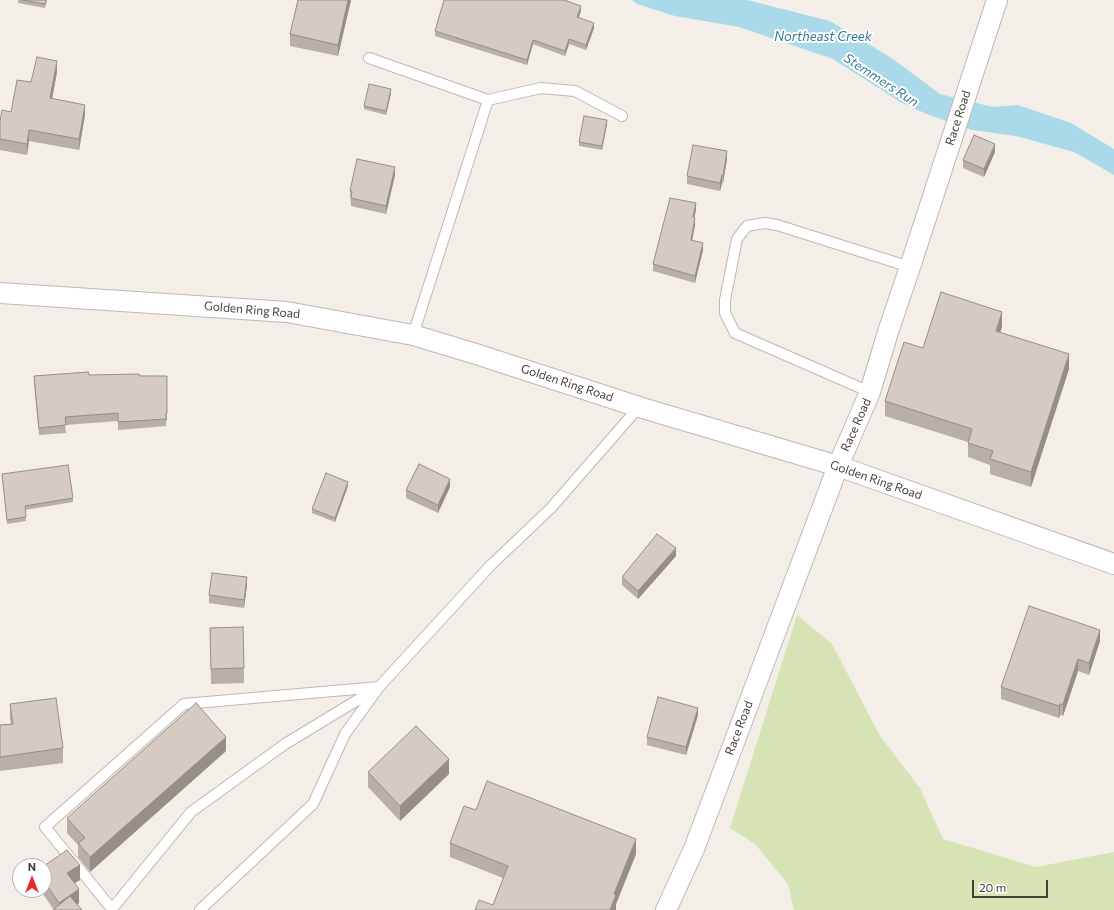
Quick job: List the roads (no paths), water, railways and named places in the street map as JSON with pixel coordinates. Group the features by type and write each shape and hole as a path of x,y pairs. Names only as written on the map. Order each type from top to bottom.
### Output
{"street":[{"name":"Race Road","path":"666,910 694,850 838,466 870,392 888,332 997,0"},
{"name":"Golden Ring Road","path":"0,293 286,312 413,335 639,407 838,466 1114,564"}],"lane":[{"path":"369,58 488,100 541,88 575,91 622,116"},
{"path":"413,335 488,100"},
{"path":"870,392 735,333 725,313 725,300 737,239 747,226 765,223 777,225 910,267"},
{"path":"200,910 313,804 344,734 379,687 490,566 551,508 639,407"},
{"path":"379,687 285,744 191,812 113,909 44,827 184,704 379,687"}],"water":[{"name":"Northeast Creek","path":"632,0 747,0 830,21 893,59 940,94 993,107 1018,105 1071,123 1114,149 1114,175 1074,152 1016,136 972,130 929,115 902,103 833,59 739,27 675,16 637,4"}],"water label":[{"name":"Stemmers Run","path":"881,80"}]}
